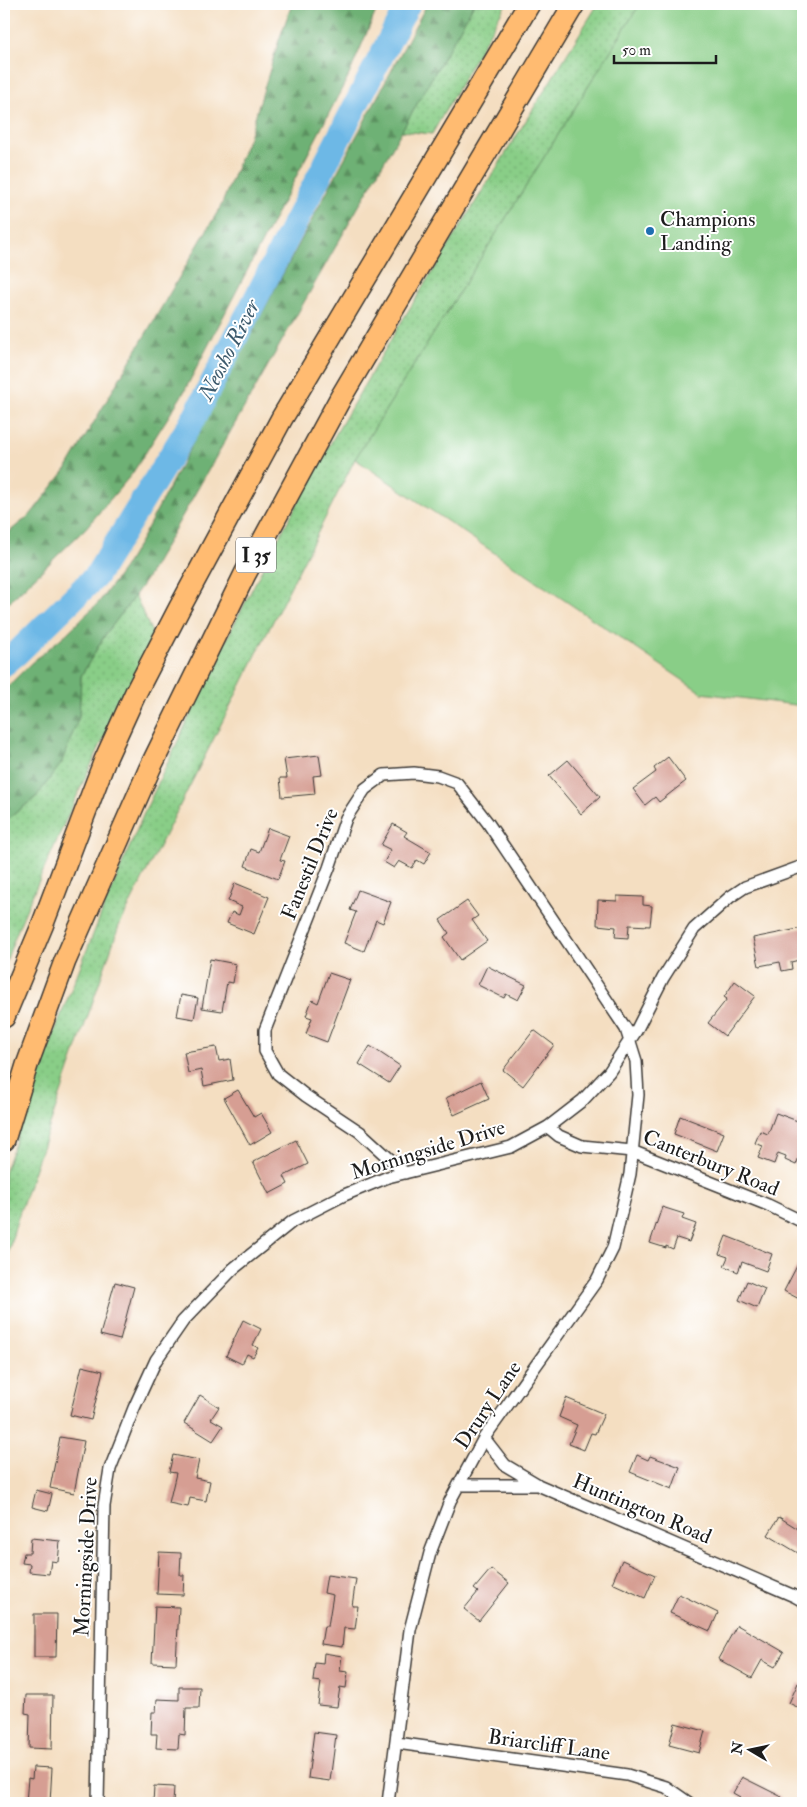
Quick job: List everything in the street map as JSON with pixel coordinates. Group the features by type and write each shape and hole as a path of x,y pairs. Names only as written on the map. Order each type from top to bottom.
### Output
{"highway":[{"name":"I 35","path":"4,1017 42,926 105,760 136,692 174,617 282,418 529,4"},
{"name":"I 35","path":"4,1140 27,1065 65,961 150,768 246,574 342,397 574,4"}],"street":[{"name":"Fanestil Drive","path":"405,1173 360,1132 306,1096 278,1074 264,1051 265,1030 329,868 346,818 365,789 384,775 414,773 438,776 457,783 488,823 626,1029 630,1040"},
{"name":"Morningside Drive","path":"98,1803 104,1506 110,1469 134,1408 156,1360 183,1321 233,1269 293,1221 342,1196 388,1177 511,1147 548,1127 583,1100 609,1072 630,1040 663,978 694,930 730,897 745,888 803,866"},
{"name":"Drury Lane","path":"388,1803 410,1630 430,1553 454,1491 484,1438 597,1280 613,1248 630,1174 638,1095 636,1061 630,1040"},
{"name":"Canterbury Road","path":"548,1127 559,1136 582,1146 632,1150 768,1205 803,1222"},
{"path":"484,1438 505,1465 538,1485"},
{"name":"Huntington Road","path":"459,1485 538,1485 803,1601"},
{"name":"Briarcliff Lane","path":"397,1743 627,1775 666,1787 689,1803"}],"green space":[{"path":"292,4 379,4 349,75 184,392 132,474 85,529 4,607 4,536 31,514 67,468 221,206 249,137"},
{"path":"427,4 474,4 147,578 105,635 81,676 79,717 61,764 36,797 4,822 4,690 99,602 124,568 142,538"},
{"path":"474,4 506,4 432,134 401,131"},
{"path":"598,4 640,4 355,459 119,926 17,1220 4,1269 4,1173 59,1020 145,811 217,658 272,550 334,437 397,329"},
{"name":"Champions Landing","path":"640,4 803,4 803,706 702,693 355,459"},
{"path":"135,595 154,637 65,822 21,923 4,968 4,822 36,797 79,717 81,676 105,635"}],"building":[{"path":"319,755 322,775 313,776 315,794 282,797 280,778 287,778 284,759"},
{"path":"668,757 686,781 659,802 655,797 645,805 633,789 656,772 654,768"},
{"path":"568,760 600,797 581,814 549,776"},
{"path":"393,824 407,832 404,836 431,852 424,864 417,860 412,868 399,861 394,868 384,862 391,850 381,845"},
{"path":"268,828 289,836 280,860 285,861 278,879 245,866 251,849 259,852"},
{"path":"235,883 269,897 254,934 227,923 232,912 239,915 242,907 228,901"},
{"path":"358,890 391,902 383,923 376,920 364,951 344,943 356,912 350,910"},
{"path":"617,896 643,897 643,905 652,906 650,926 629,925 628,938 615,937 616,927 597,925 598,900 617,901"},
{"path":"467,901 478,916 472,920 487,941 460,960 444,937 449,933 440,920"},
{"path":"803,928 803,959 791,962 792,969 782,971 780,962 759,966 753,938"},
{"path":"210,959 236,964 233,983 227,982 222,1011 202,1008"},
{"path":"487,966 526,985 518,1000 506,994 504,998 478,985"},
{"path":"329,973 350,980 327,1042 306,1034 312,1018 306,1016 312,1000 318,1003"},
{"path":"735,981 755,996 725,1036 708,1023 727,999 724,997"},
{"path":"181,995 198,998 194,1019 177,1016"},
{"path":"534,1030 554,1045 523,1086 503,1070"},
{"path":"370,1046 400,1066 389,1083 359,1064"},
{"path":"216,1047 219,1061 230,1059 233,1080 204,1086 201,1070 188,1073 184,1052"},
{"path":"481,1081 489,1099 454,1115 446,1098"},
{"path":"238,1090 254,1117 261,1113 272,1132 250,1145 224,1098"},
{"path":"776,1113 803,1123 800,1132 803,1134 803,1146 796,1165 785,1160 786,1156 778,1153 774,1164 758,1158 763,1146 755,1143 760,1131 768,1134"},
{"path":"680,1116 724,1133 717,1151 674,1134"},
{"path":"296,1140 308,1164 284,1176 288,1184 269,1194 253,1162"},
{"path":"662,1207 684,1214 682,1219 696,1224 689,1242 677,1238 673,1249 650,1243"},
{"path":"726,1236 772,1254 766,1271 742,1262 738,1272 724,1266 728,1257 719,1254"},
{"path":"798,1264 803,1267 803,1301 784,1291"},
{"path":"747,1281 765,1289 757,1308 739,1300"},
{"path":"115,1282 134,1287 120,1340 100,1335"},
{"path":"243,1320 261,1329 253,1345 258,1348 253,1357 247,1354 242,1364 226,1356"},
{"path":"82,1366 103,1371 91,1420 70,1415"},
{"path":"200,1395 219,1407 211,1419 223,1426 213,1441 184,1423"},
{"path":"566,1398 604,1414 595,1434 591,1433 584,1450 569,1444 577,1425 559,1417"},
{"path":"60,1437 84,1441 74,1493 50,1488"},
{"path":"173,1455 199,1460 195,1478 210,1481 206,1501 190,1498 188,1507 169,1503 176,1473 169,1472"},
{"path":"637,1455 648,1460 650,1456 680,1467 672,1489 630,1472"},
{"path":"36,1490 52,1494 48,1511 32,1507"},
{"path":"779,1517 803,1532 803,1556 768,1535"},
{"path":"31,1538 60,1541 58,1562 51,1561 49,1574 29,1572 30,1564 22,1563 24,1553 30,1553"},
{"path":"159,1552 181,1553 180,1575 184,1575 183,1595 157,1594"},
{"path":"622,1560 655,1575 645,1598 612,1583"},
{"path":"491,1569 509,1583 479,1621 464,1609 478,1592 474,1589"},
{"path":"327,1575 356,1579 352,1606 358,1606 355,1629 344,1628 342,1647 321,1644 324,1626 328,1626 333,1595 324,1593"},
{"path":"679,1594 718,1613 710,1631 670,1613"},
{"path":"155,1606 179,1607 176,1664 152,1663"},
{"path":"34,1614 57,1614 56,1657 34,1657"},
{"path":"737,1625 784,1652 775,1667 762,1660 752,1678 718,1659"},
{"path":"324,1653 342,1656 340,1671 348,1672 346,1688 340,1687 337,1707 318,1705 321,1682 313,1681 315,1663 323,1664"},
{"path":"798,1683 803,1685 803,1710 789,1703"},
{"path":"179,1687 200,1687 199,1708 186,1708 185,1735 179,1734 178,1749 156,1748 157,1734 151,1734 152,1712 156,1712 157,1699 179,1700"},
{"path":"26,1695 53,1695 52,1749 29,1748 30,1714 25,1713"},
{"path":"675,1723 705,1731 699,1753 669,1745"},
{"path":"314,1732 336,1735 330,1781 308,1778"},
{"path":"33,1767 52,1768 50,1803 26,1803 28,1778 32,1779"},
{"path":"742,1777 782,1797 778,1803 743,1803 738,1801 740,1797 733,1793"},
{"path":"154,1786 174,1787 173,1803 153,1803"}],"waterway":[{"name":"Neosho River","path":"4,664 96,576 194,418 408,4"}],"place":[{"name":"Champions Landing","path":"650,231"}]}
